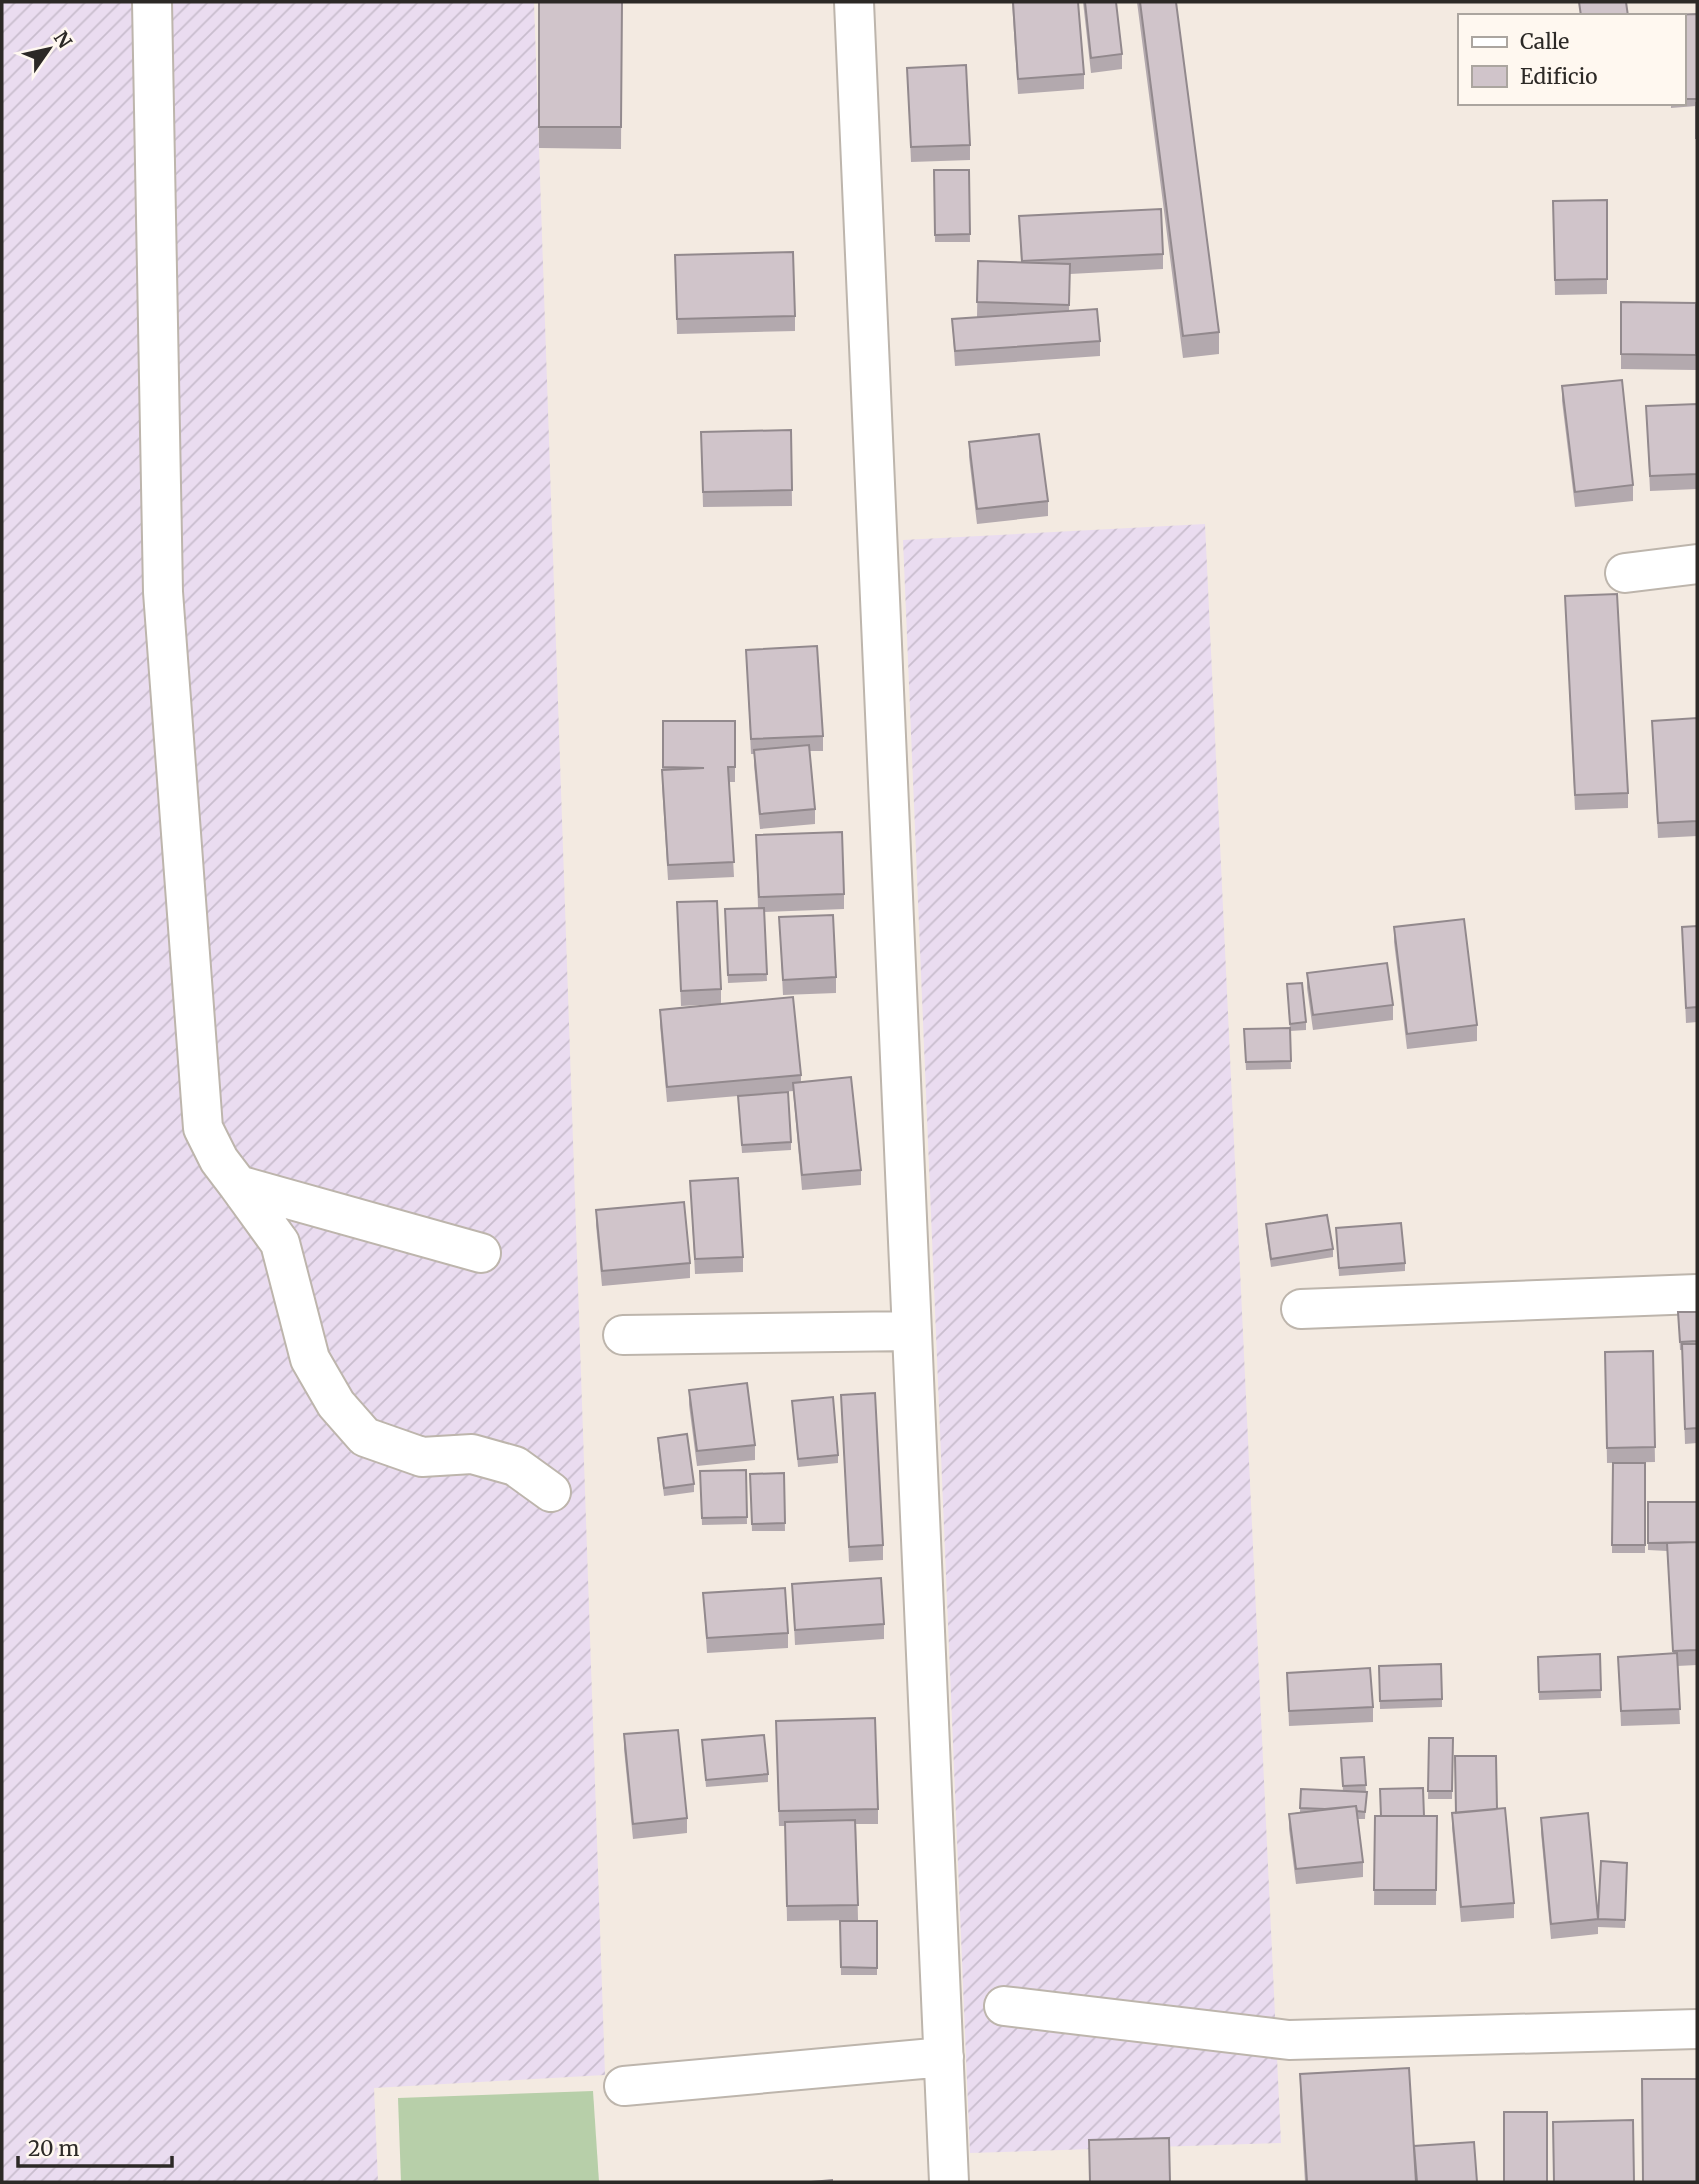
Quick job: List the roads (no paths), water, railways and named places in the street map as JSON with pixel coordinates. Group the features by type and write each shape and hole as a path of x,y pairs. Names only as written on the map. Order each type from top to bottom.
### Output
{"street":[{"path":"152,2 163,592 203,1128 219,1160 279,1243 310,1359 336,1404 365,1437 422,1457 472,1454 505,1463 515,1466 551,1492"},
{"path":"854,2 949,2182"},
{"path":"1625,573 1697,564"},
{"path":"238,1185 481,1253"},
{"path":"1301,1309 1697,1294"},
{"path":"623,1335 911,1331"},
{"path":"1004,2006 1289,2040 1697,2029"},
{"path":"624,2086 944,2057"}]}
